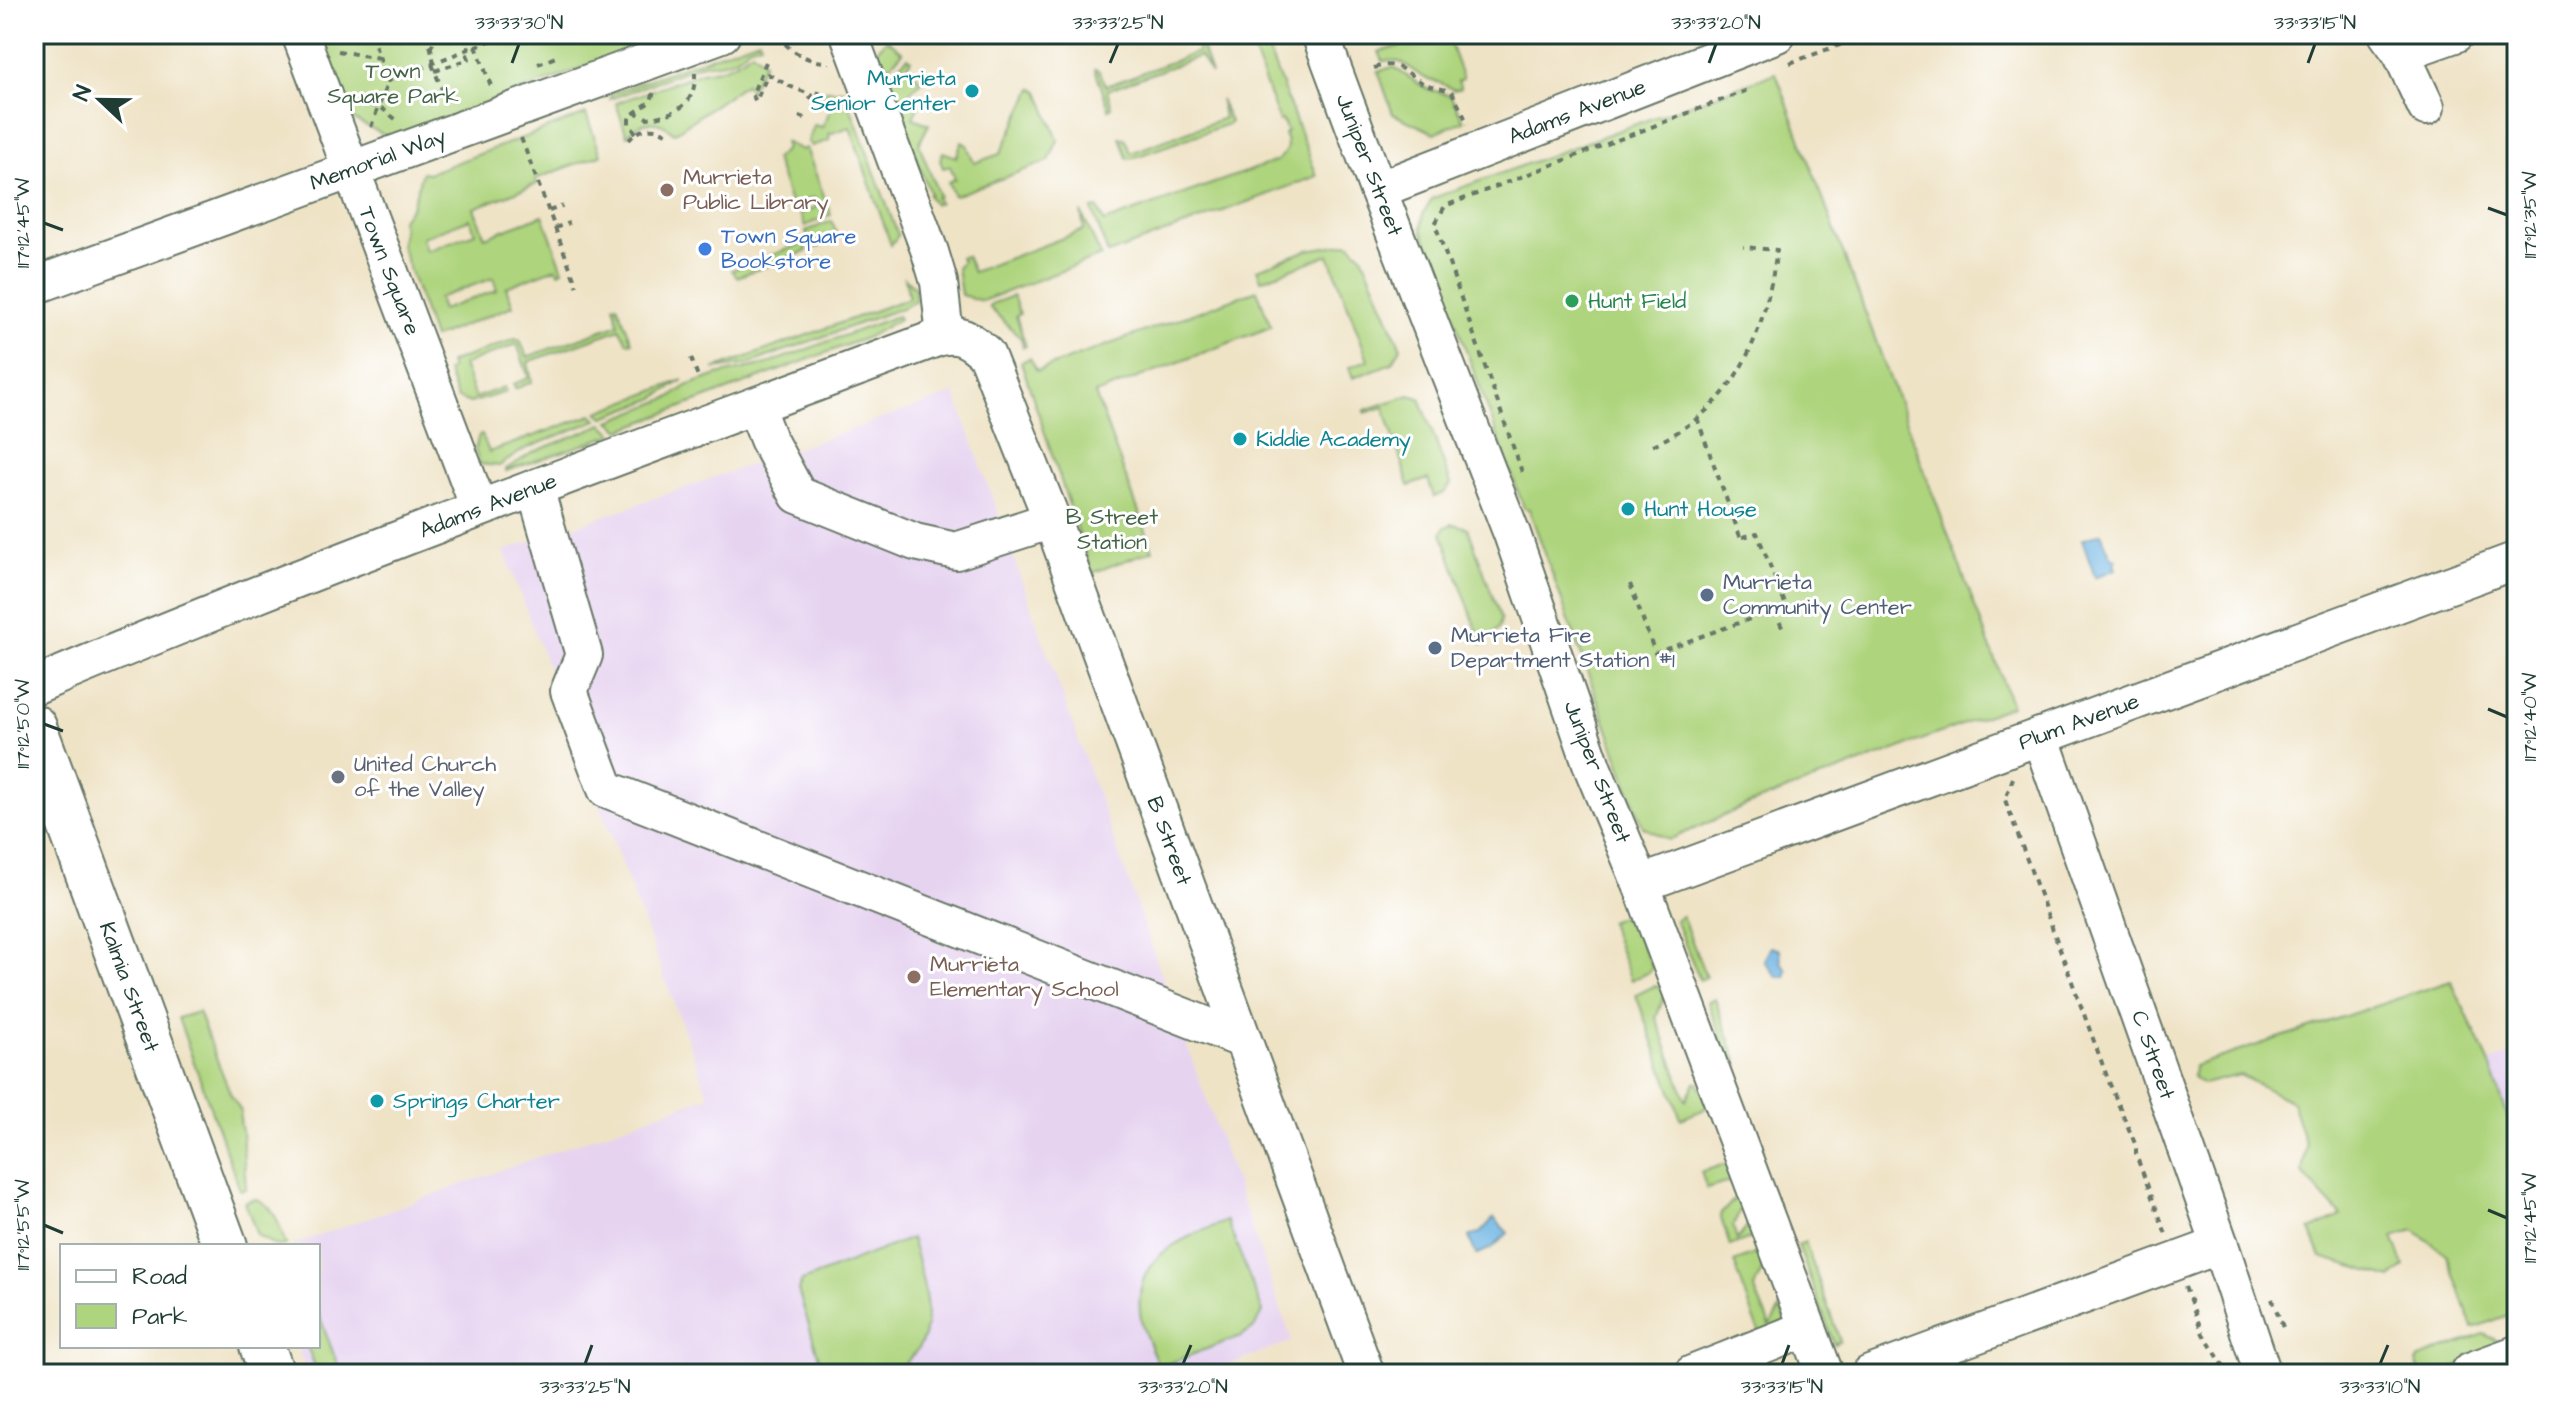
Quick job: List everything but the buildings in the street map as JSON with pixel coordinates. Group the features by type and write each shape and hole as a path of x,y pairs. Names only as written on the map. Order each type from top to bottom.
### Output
{"main road":[{"name":"Kalmia Street","path":"34,727 224,1244"},
{"path":"263,1348 272,1374"},
{"path":"2473,1374 2517,1358"}],"street":[{"name":"Town Square","path":"300,34 479,508"},
{"name":"Memorial Way","path":"34,286 722,34"},
{"path":"849,34 930,252 939,282 945,336"},
{"name":"Juniper Street","path":"1320,34 1512,534 1593,769 1641,884 1825,1374"},
{"path":"2426,107 2394,44 2455,34"},
{"name":"Adams Avenue","path":"1378,190 1782,49"},
{"name":"Adams Avenue","path":"34,686 479,508 945,336"},
{"name":"B Street","path":"945,336 968,338 986,354 1052,520 1366,1374"},
{"path":"755,406 768,439 798,495 915,542 956,551 1052,520"},
{"path":"535,488 584,655 569,691 606,789 1241,1039"},
{"name":"Plum Avenue","path":"1641,884 2517,560"},
{"name":"C Street","path":"2040,736 2263,1374"},
{"path":"1870,1374 2220,1245"},
{"path":"1692,1374 1808,1328"}],"path":[{"path":"371,34 388,81 371,127"},
{"path":"428,34 435,71 450,110"},
{"path":"430,48 443,34"},
{"path":"435,71 469,59 465,34"},
{"path":"388,81 507,34"},
{"path":"1782,49 1870,34"},
{"path":"476,46 488,76"},
{"path":"336,50 380,58"},
{"path":"536,59 538,64 558,56"},
{"path":"766,62 752,95 756,101 768,74 812,95 808,104"},
{"path":"634,112 643,118 657,117 685,106 694,92 692,63"},
{"path":"1374,68 1398,65 1421,81 1452,92 1469,125"},
{"path":"636,133 628,121 653,97 655,92 651,78"},
{"path":"1527,486 1435,224 1445,206 1748,90"},
{"path":"329,113 354,104 379,106 403,128"},
{"path":"799,116 807,119"},
{"path":"629,140 636,133 652,128 669,135"},
{"path":"520,136 577,286"},
{"path":"549,211 563,206"},
{"path":"555,228 569,223"},
{"path":"561,243 568,241"},
{"path":"1653,445 1697,418 1736,378 1752,350 1766,307 1777,250 1743,247"},
{"path":"691,358 699,379"},
{"path":"1630,584 1655,653 1786,606 1757,533 1741,540 1697,418"},
{"path":"1775,611 1783,630"},
{"path":"2014,775 2005,800 2104,1070 2136,1146 2136,1155 2203,1334 2229,1374"}],"shaded area":[{"name":"Murrieta Elementary School","path":"955,393 1292,1341 1205,1374 307,1374 298,1348 320,1348 320,1244 296,1244 709,1096 504,551"},
{"path":"2517,1052 2517,1143 2490,1062"}],"green space":[{"name":"Town Square Park","path":"317,34 674,34 393,139 348,117"},
{"path":"1193,34 1198,35 1211,74 1200,56 1107,90 1112,107 1109,109 1095,69 1099,70 1106,86 1198,52"},
{"path":"1247,34 1262,34 1317,176 1108,254 1092,209 1098,208 1104,222 1277,161 1285,151 1287,142 1284,134 1287,131 1282,120 1279,121"},
{"path":"1445,35 1449,41 1463,79 1458,81 1461,88 1454,90 1423,77 1404,64 1383,61 1379,52"},
{"path":"759,39 761,43 748,47 734,59 703,64 610,99 612,93"},
{"path":"887,39 903,52 884,71 876,51"},
{"path":"752,51 764,62 750,91 745,84 674,133 650,122 638,126 627,136 616,103 705,71 725,67"},
{"path":"908,57 911,60 907,66 922,81 896,104 886,77"},
{"path":"1393,67 1427,89 1450,95 1464,121 1434,133 1393,114 1378,71"},
{"path":"1776,73 2012,706 1748,805 1669,840 1643,827 1529,509 1524,508 1422,230 1423,214 1433,198"},
{"path":"1033,88 1039,91 1058,140 1049,161 954,196 948,182 955,179 950,166 943,168 940,160 943,152 956,157 962,142 967,145 974,163 1000,154"},
{"path":"823,90 844,90 898,235 891,245 850,127 829,134 830,140 812,146 808,142 814,125 822,127 834,103 822,96"},
{"path":"916,96 919,104 913,118 929,124 919,144 939,196 936,197 939,203 934,204 928,195 898,108"},
{"path":"1220,99 1230,122 1228,124 1127,158 1120,137 1125,138 1131,153 1224,118"},
{"path":"586,114 601,155 535,179 537,184 474,208 485,237 543,215 563,270 559,272 556,268 506,287 513,306 433,338 401,245 401,220 412,206 422,172 429,173","holes":["470,219 475,233 426,251 422,237","493,278 497,290 442,310 438,298"]},
{"path":"784,142 802,150 806,148 831,215 805,226 800,213 817,207 814,198 791,206 775,159 786,149"},
{"path":"1081,212 1101,256 982,301 961,295 957,268 962,261 960,257 966,256 973,272 1084,230"},
{"path":"832,221 838,238 815,248 811,246 806,231"},
{"path":"804,243 807,251 737,277 732,270"},
{"path":"1349,243 1362,255 1401,348 1392,363 1353,378 1349,367 1368,360 1329,255 1261,280 1257,269 1308,250"},
{"path":"905,278 915,288 915,301 904,307 748,364 714,369 909,298"},
{"name":"B Street Station","path":"1257,290 1271,327 1095,394 1153,550 1092,573 1021,362 1030,358 1037,371"},
{"path":"1013,296 1020,314 1016,316 1026,346 1023,347 1021,338 989,307"},
{"path":"617,304 632,342 627,342 620,329 528,362 532,382 515,389 513,384 529,378 517,344 463,365 475,398 504,387 506,392 470,403 457,398 447,371 451,369 449,363 515,339 520,340 527,357 619,324 614,305"},
{"path":"897,316 899,319 868,337 621,430 610,421 717,375 767,364"},
{"path":"683,380 653,399 604,417 598,412"},
{"path":"1410,395 1420,398 1451,484 1444,493 1434,497 1428,479 1409,486 1384,407 1365,413 1365,410"},
{"path":"592,415 597,420 525,449 499,466 480,464 475,450 479,435 482,435 489,452"},
{"path":"603,424 614,434 506,471 534,452"},
{"path":"1453,524 1468,528 1501,619 1499,628 1482,644 1442,533 1445,527"},
{"path":"1682,916 1706,977 1700,980 1675,920"},
{"path":"1621,917 1628,918 1653,967 1631,980 1609,922"},
{"path":"2451,981 2489,1062 2517,1143 2517,1312 2473,1328 2447,1255 2414,1230 2393,1237 2404,1266 2391,1278 2321,1257 2310,1230 2342,1216 2302,1173 2306,1146 2292,1102 2240,1075 2203,1084 2193,1077 2194,1066"},
{"path":"1654,986 1662,986 1666,993 1656,1017 1686,1100 1695,1082 1698,1082 1708,1105 1681,1119 1636,995"},
{"path":"1715,999 1737,1061 1730,1062 1708,1002"},
{"path":"198,1012 231,1095 241,1111 246,1189 240,1190 178,1018"},
{"path":"1722,1165 1729,1166 1733,1177 1729,1182 1707,1189 1701,1172"},
{"path":"1739,1194 1743,1203 1733,1226 1737,1240 1749,1223 1755,1236 1730,1246 1720,1215"},
{"path":"255,1199 268,1206 286,1244 273,1244 257,1235 245,1202"},
{"path":"1227,1221 1263,1312 1254,1328 1241,1336 1159,1367 1141,1319 1143,1280 1162,1254 1176,1244"},
{"path":"911,1238 927,1310 923,1338 917,1350 895,1374 824,1374 798,1290 802,1281"},
{"path":"1805,1242 1840,1341 1834,1344 1798,1245"},
{"path":"1757,1253 1763,1254 1766,1262 1754,1288 1770,1326 1780,1309 1787,1321 1761,1337 1734,1262"},
{"path":"320,1317 341,1374 318,1374 308,1348 320,1348"},
{"path":"2484,1334 2506,1345 2440,1374 2421,1374 2416,1362 2419,1358"}],"water":[{"path":"2101,533 2111,557 2117,559 2114,564 2116,569 2095,577 2082,540"},
{"path":"1771,947 1780,950 1781,962 1787,970 1785,977 1777,977 1764,960"},
{"path":"1494,1218 1508,1233 1492,1248 1476,1255 1469,1237 1480,1233"}],"place":[{"name":"Murrieta Senior Center","path":"972,91"},
{"name":"Murrieta Public Library","path":"667,190"},
{"name":"Town Square Bookstore","path":"705,249"},
{"name":"Hunt Field","path":"1572,301"},
{"name":"Kiddie Academy","path":"1240,439"},
{"name":"Hunt House","path":"1628,509"},
{"name":"Murrieta Community Center","path":"1707,595"},
{"name":"Murrieta Fire Department Station #1","path":"1435,648"},
{"name":"United Church of the Valley","path":"338,777"},
{"name":"Murrieta Elementary School","path":"914,977"},
{"name":"Springs Charter","path":"377,1101"}]}
